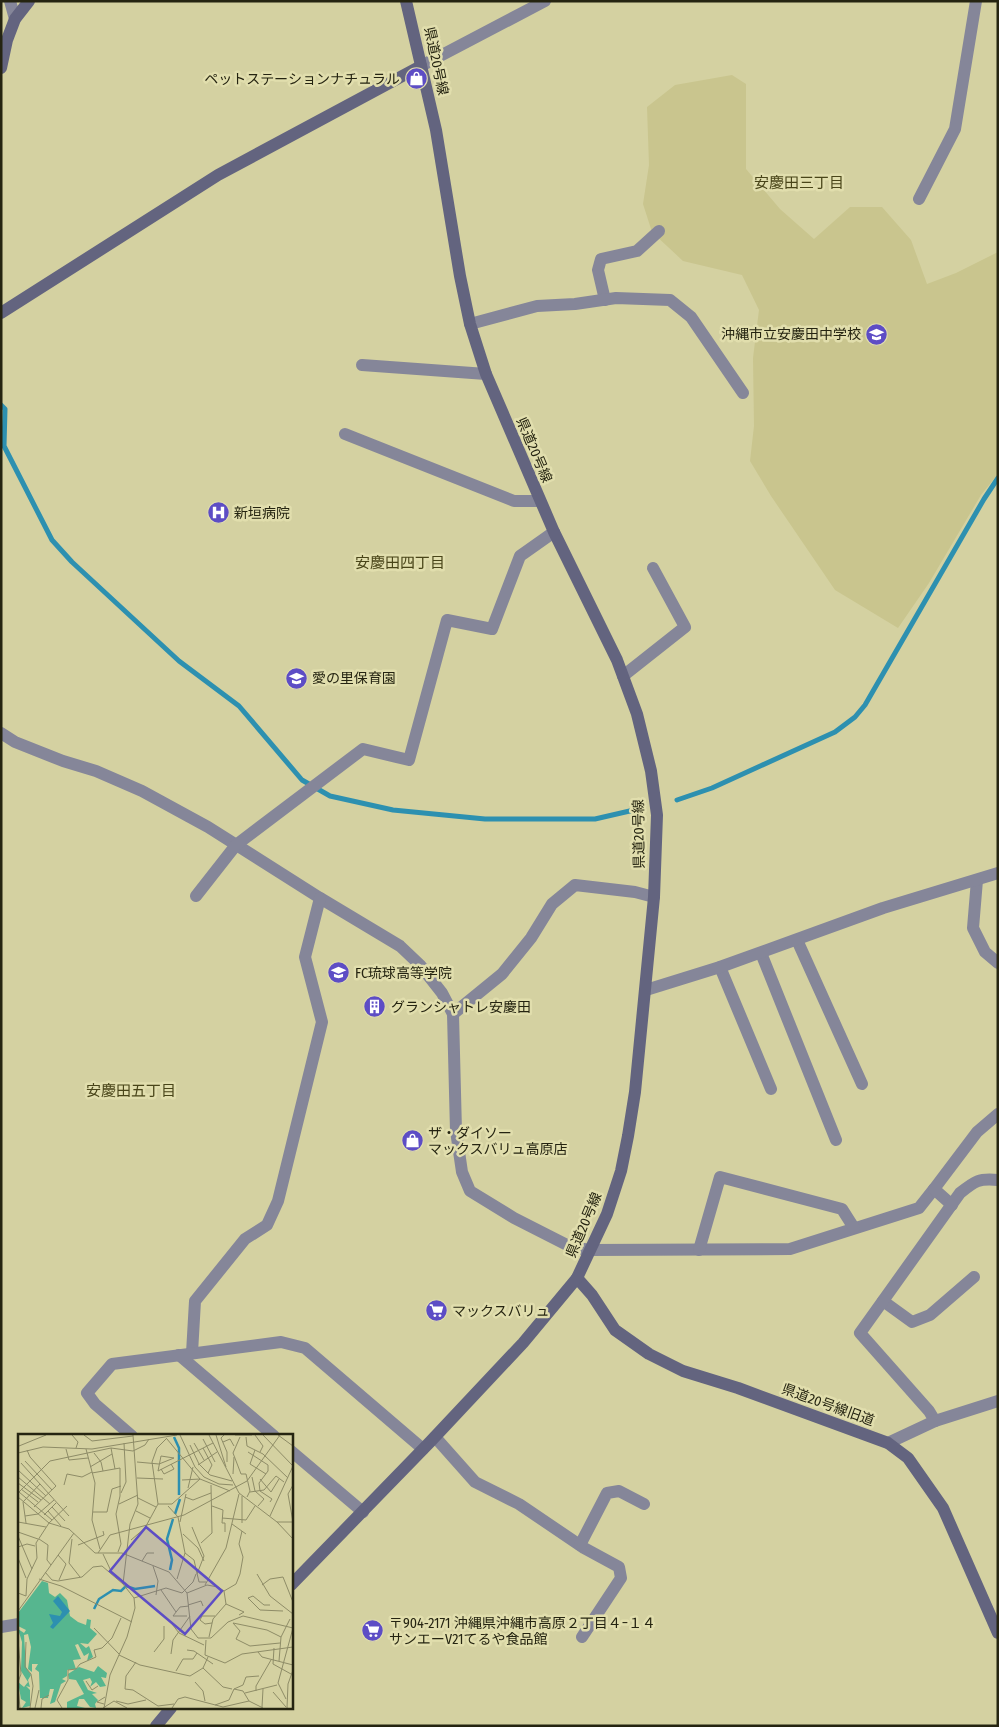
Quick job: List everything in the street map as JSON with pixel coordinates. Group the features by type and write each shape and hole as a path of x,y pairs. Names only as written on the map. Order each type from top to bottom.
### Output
{"main road":[{"path":"1,68 15,19 29,1"},
{"name":"県道20号線","path":"294,1577 363,1512 435,1437 523,1343 577,1278 607,1214 623,1162 635,1092 654,897 657,815 650,771 637,714 617,660 554,532 486,374 470,324 460,276 436,130 406,1"},
{"path":"1,313 218,175 421,66"},
{"name":"県道20号線旧道","path":"577,1278 615,1330 649,1354 683,1371 738,1388 888,1442 908,1458 943,1508 998,1633"},
{"path":"156,1726 169,1710"}],"street":[{"path":"10,1 15,19"},
{"path":"421,66 545,1"},
{"path":"919,199 955,129 976,1"},
{"path":"605,300 598,270 601,259 637,251 659,231"},
{"path":"470,324 537,306 575,304 616,298 670,300 691,317 743,393"},
{"path":"362,365 486,374"},
{"path":"345,434 514,501 540,501"},
{"path":"196,896 236,845 364,749 409,760 447,620 492,629 520,556 554,532"},
{"path":"623,676 685,627 653,568"},
{"path":"1,733 15,742 62,761 96,771 142,791 208,827 400,946 420,965 442,993 453,1014 456,1131 462,1172 470,1191 514,1218 572,1247 590,1250 790,1249 919,1208 977,1132 998,1114"},
{"path":"646,990 761,953 883,908 998,873"},
{"path":"977,880 972,928 985,952 998,963"},
{"path":"453,1014 502,974 531,938 552,904 575,885 635,892 654,897"},
{"path":"186,1354 195,1301 245,1239 267,1225 278,1201 322,1022 304,958 320,898"},
{"path":"797,940 862,1084"},
{"path":"761,953 836,1140"},
{"path":"720,967 770,1089"},
{"path":"699,1250 720,1177 842,1210 854,1228"},
{"path":"935,1421 929,1411 860,1333 960,1193 974,1182 985,1179 998,1180"},
{"path":"934,1189 952,1205"},
{"path":"883,1301 912,1322 930,1315 974,1277"},
{"path":"130,1434 95,1404 86,1393 112,1364 281,1342 305,1348 423,1449"},
{"path":"186,1354 272,1434"},
{"path":"888,1442 935,1421 998,1402"},
{"path":"435,1437 475,1482 518,1504 580,1545 620,1567 621,1578 582,1637"},
{"path":"292,1452 363,1512"},
{"path":"580,1545 607,1493 619,1491 644,1504"},
{"path":"1,1627 18,1624"}],"shaded area":[{"name":"沖縄市立安慶田中学校","path":"732,75 746,84 746,169 780,209 814,239 850,207 882,207 911,240 927,284 956,273 998,252 998,474 981,495 929,583 898,628 835,590 771,496 750,461 754,426 753,358 759,310 742,275 683,261 652,232 643,204 649,165 647,107 675,85"}],"waterway":[{"path":"1,405 5,409 4,446 52,540 72,562 179,661 239,706 302,780 330,796 393,810 485,819 595,819 634,810"},
{"path":"677,800 712,788 835,732 855,717 865,705 998,478"}],"place":[{"name":"ペットステーションナチュラル","path":"416,79"},
{"name":"沖縄市立安慶田中学校","path":"877,334"},
{"name":"新垣病院","path":"218,513"},
{"name":"愛の里保育園","path":"296,678"},
{"name":"FC琉球高等学院","path":"339,973"},
{"name":"グランシャトレ安慶田","path":"375,1007"},
{"name":"ザ・ダイソー マックスバリュ高原店","path":"412,1141"},
{"name":"マックスバリュ","path":"436,1311"},
{"name":"〒904-2171 沖縄県沖縄市高原２丁目４−１４ サンエーV21てるや食品館","path":"373,1631"}],"district":[{"name":"安慶田三丁目","path":"799,183"},
{"name":"安慶田四丁目","path":"400,563"},
{"name":"安慶田五丁目","path":"131,1091"}]}
